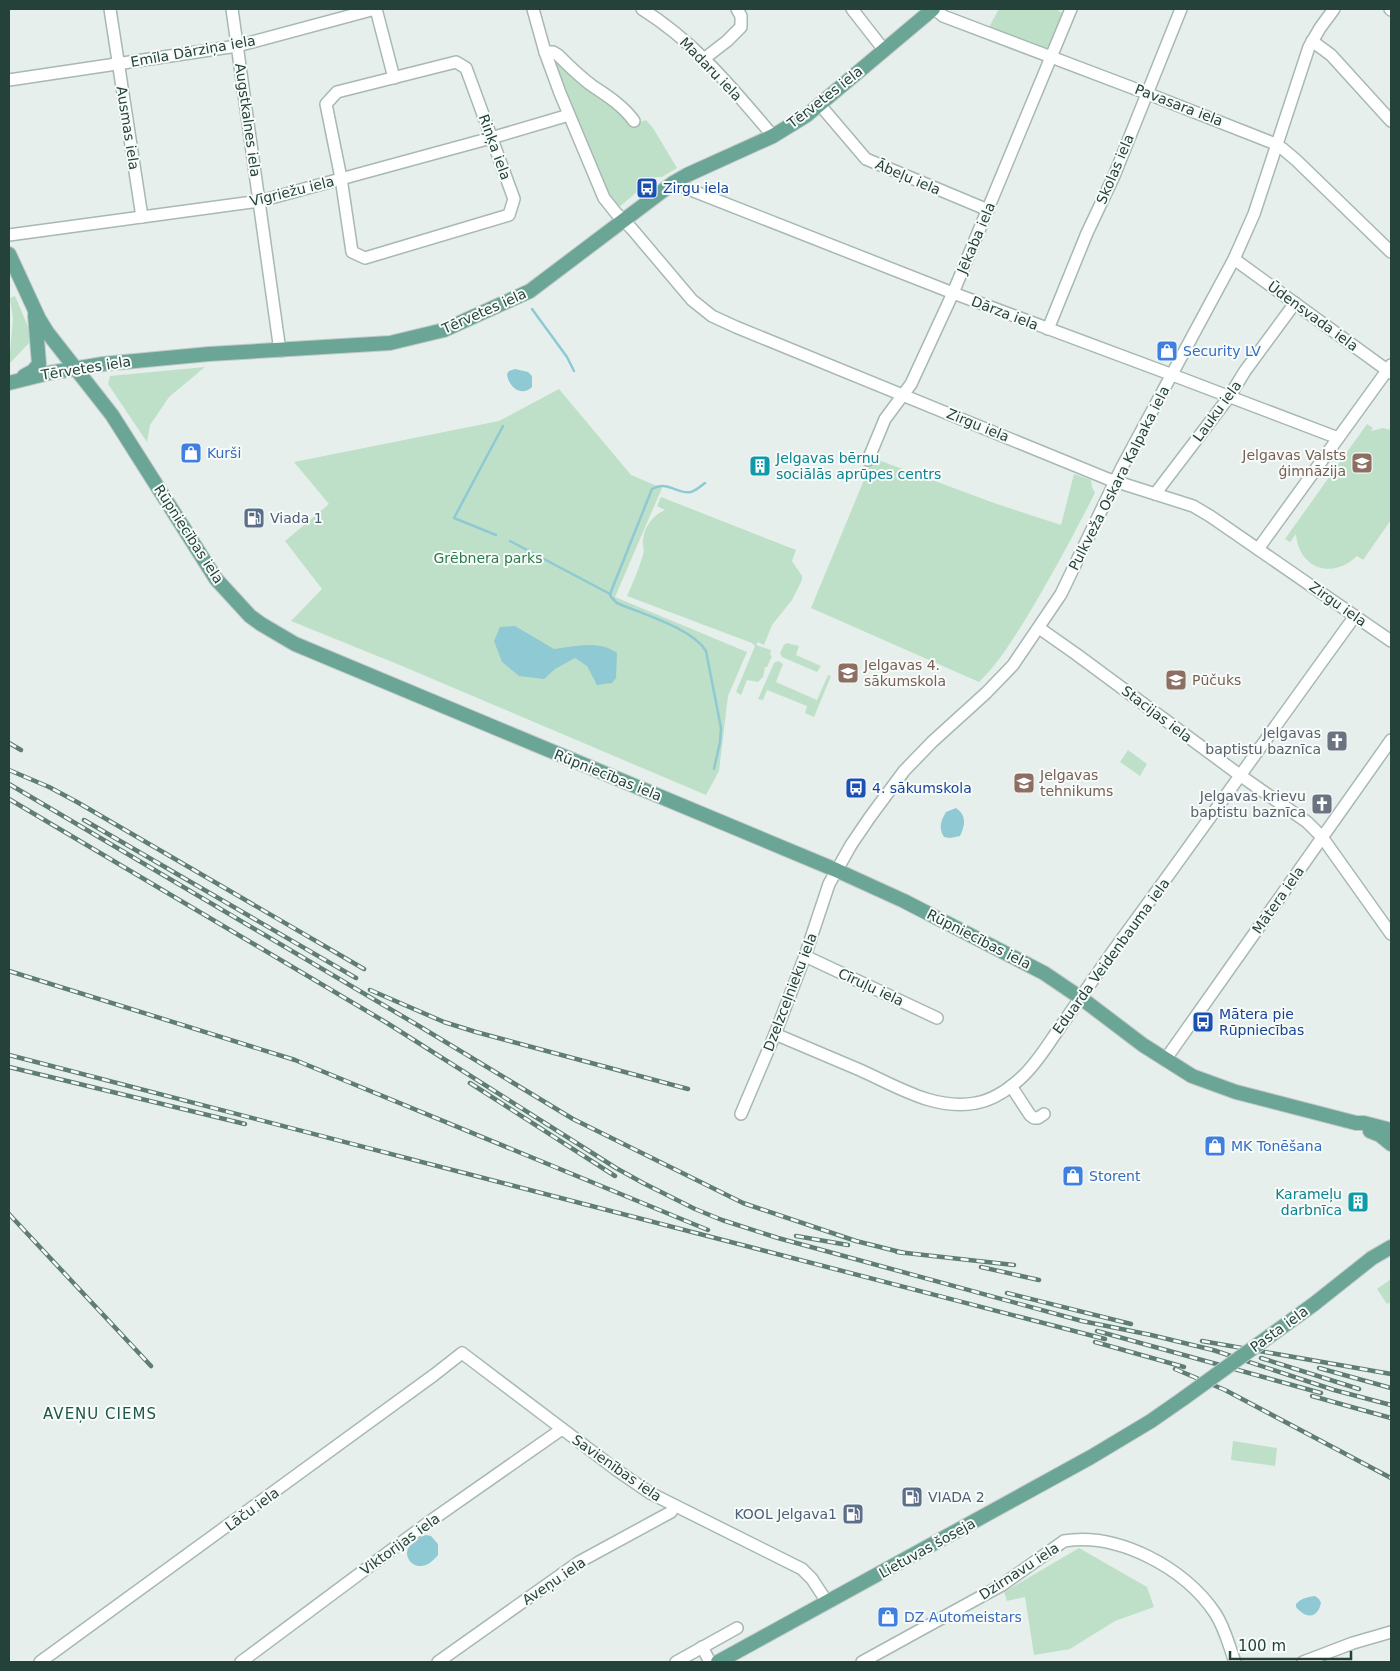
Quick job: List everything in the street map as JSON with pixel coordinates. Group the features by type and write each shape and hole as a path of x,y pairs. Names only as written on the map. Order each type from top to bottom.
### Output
{"main road":[{"name":"Tērvetes iela","path":"14,382 76,368 156,358 390,343 444,330 530,290 673,183 774,136 820,105 934,9"},
{"name":"Rūpniecības iela","path":"9,254 34,309 47,332 119,426 216,580 250,616 261,624 295,644 836,870 904,901 1044,972 1165,1060 1192,1076 1236,1092 1356,1124 1363,1129 1380,1135 1391,1144"},
{"path":"14,382 33,371 39,364 34,309"},
{"name":"Rūpniecības iela","path":"1356,1124 1364,1123 1391,1130"},
{"name":"Pasta iela","path":"1372,1258 1391,1236"},
{"name":"Pasta iela","path":"1184,1398 1314,1304 1372,1258 1391,1247"},
{"name":"Lietuvas šoseja","path":"718,1662 1102,1450 1184,1398"}],"street":[{"name":"Ausmas iela","path":"110,9 142,217"},
{"name":"Augstkalnes iela","path":"232,9 280,351"},
{"name":"Emīla Dārziņa iela","path":"9,80 237,46 376,9"},
{"path":"376,9 394,78"},
{"name":"Zirgu iela","path":"532,9 545,52 604,198 684,292 702,310 712,316 904,396 1115,481 1202,510 1391,641"},
{"name":"Madaru iela","path":"642,9 662,22 705,58 774,136"},
{"path":"705,58 741,27 741,16 738,9"},
{"path":"852,9 884,50"},
{"name":"Pavasara iela","path":"934,9 943,16 1051,56 1278,146 1296,160 1391,252"},
{"name":"Jēkaba iela","path":"868,460 885,419 904,396 911,384 953,293 1072,9"},
{"name":"Skolas iela","path":"1048,329 1087,233 1114,176 1181,9"},
{"name":"Pulkveža Oskara Kalpaka iela","path":"836,870 870,817 904,771 1014,665 1061,594 1115,481 1234,259 1254,214 1312,41 1334,9"},
{"path":"1312,41 1330,55 1391,121"},
{"path":"545,52 553,52 558,55 587,82 626,110 634,121"},
{"name":"Riņķa iela","path":"456,62 466,68 514,199 509,215 365,258 352,252 341,178 326,104 337,92 394,78 456,62"},
{"name":"Ābeļu iela","path":"820,105 866,159 988,210"},
{"name":"Vīgriežu iela","path":"9,235 260,201 569,115"},
{"name":"Dārza iela","path":"673,183 953,293 1338,438"},
{"name":"Ūdensvada iela","path":"1234,259 1390,370"},
{"name":"Lauku iela","path":"1155,494 1230,397 1245,372 1295,303"},
{"path":"1258,549 1390,370"},
{"name":"Eduarda Veidenbauma iela","path":"775,1034 900,1089 937,1102 956,1105 986,1101 1011,1086 1036,1061 1355,616"},
{"name":"Stacijas iela","path":"1039,628 1307,822 1322,837 1391,934"},
{"name":"Mātera iela","path":"1165,1060 1391,740"},
{"name":"Dzelzceļnieku iela","path":"741,1114 775,1034 836,870"},
{"name":"Cīruļu iela","path":"804,956 937,1018"},
{"path":"1011,1086 1034,1118 1044,1114"},
{"name":"Savienības iela","path":"462,1353 634,1482 674,1506 802,1569 812,1578 827,1602"},
{"name":"Lāču iela","path":"40,1662 462,1353"},
{"name":"Viktorijas iela","path":"241,1662 429,1522 562,1429"},
{"name":"Aveņu iela","path":"438,1662 579,1562 671,1512 674,1506"},
{"name":"Dzirnavu iela","path":"862,1662 1002,1585 1064,1541 1074,1540 1104,1541 1129,1548 1167,1568 1203,1598 1222,1624 1236,1662"},
{"path":"676,1662 737,1628"},
{"path":"1303,1662 1353,1643 1391,1632"},
{"path":"702,1648 710,1662"}],"green space":[{"path":"999,9 1055,9 1063,13 1048,49 989,27"},
{"path":"553,57 630,122 634,124 646,120 653,128 677,168 662,177 656,177 618,208 605,192 550,59"},
{"path":"15,296 29,329 30,342 9,364 13,318 10,299"},
{"path":"205,367 169,397 150,425 147,442 108,384 110,376"},
{"name":"Grēbnera parks","path":"559,389 631,475 662,488 615,597 747,652 728,696 719,771 706,795 291,621 322,589 285,541 329,504 294,462 499,421"},
{"name":"Jelgavas Valsts ģimnāzija","path":"1367,424 1373,428 1371,431 1383,428 1391,430 1391,520 1363,560 1357,556 1337,568 1318,567 1310,563 1303,556 1298,546 1296,534 1290,542 1285,539"},
{"path":"873,458 994,503 1061,525 1074,474 1091,480 1095,493 1070,541 1009,645 979,682 811,608"},
{"path":"661,497 796,550 792,561 802,576 802,580 792,600 772,625 764,645 758,642 756,645 771,650 770,655 772,656 767,667 765,667 763,677 758,682 747,680 741,695 736,692 755,646 752,643 627,596 644,553 643,542 647,526 653,518 665,510 657,506"},
{"path":"787,643 799,646 796,655 821,666 817,672 782,657 780,653"},
{"path":"778,661 783,664 776,682 817,700 828,675 831,676 814,717 805,713 807,706 767,690 763,700 758,699 774,663"},
{"path":"1128,750 1147,764 1140,776 1120,762"},
{"path":"1391,1279 1391,1302 1387,1304 1377,1289"},
{"path":"1233,1441 1277,1448 1275,1466 1231,1460"},
{"path":"1079,1548 1147,1587 1154,1607 1115,1621 1070,1649 1034,1655 1025,1597 1007,1601 1004,1592"}],"water":[{"path":"515,369 528,372 532,376 532,387 528,390 520,391 512,386 507,374"},
{"path":"515,626 554,649 595,645 610,649 617,653 616,678 612,683 597,685 587,666 575,658 555,669 544,679 519,676 502,662 494,641 500,627"},
{"path":"956,808 962,814 964,821 962,832 960,836 944,837 941,827 943,818 946,812"},
{"path":"426,1535 431,1536 438,1544 438,1555 431,1562 418,1566 410,1561 407,1551 411,1545"},
{"path":"1315,1596 1321,1603 1314,1615 1307,1615 1296,1607 1296,1604 1303,1599"}],"waterway":[{"path":"532,309 567,357 574,371"},
{"path":"496,535 454,518 503,426"},
{"path":"705,483 691,492 682,492 663,486 652,489 610,594 617,603 666,622 690,635 706,651 721,728 714,769"},
{"path":"510,541 610,594"}],"railway":[{"path":"9,743 21,750"},
{"path":"9,770 49,787 77,802 364,969"},
{"path":"9,784 573,1119 743,1203 856,1241 904,1253"},
{"path":"9,799 387,1023 616,1168 695,1209 778,1238 1082,1321 1213,1350 1334,1390 1391,1405"},
{"path":"84,820 356,978"},
{"path":"9,971 295,1060 708,1230"},
{"path":"370,990 444,1022 476,1032 688,1089"},
{"path":"9,1055 1105,1339"},
{"path":"9,1067 245,1124"},
{"path":"470,1083 615,1176"},
{"path":"9,1214 151,1366"},
{"path":"796,1236 848,1245"},
{"path":"897,1252 1014,1265"},
{"path":"981,1267 1039,1280"},
{"path":"1007,1293 1131,1324"},
{"path":"1097,1331 1321,1393"},
{"path":"1202,1341 1391,1374"},
{"path":"1095,1342 1184,1367"},
{"path":"1261,1358 1359,1389"},
{"path":"1319,1368 1391,1388"},
{"path":"1175,1369 1225,1390 1391,1478"},
{"path":"1312,1396 1391,1418"}],"place":[{"name":"Zirgu iela","path":"647,188"},
{"name":"Security LV","path":"1167,351"},
{"name":"Kurši","path":"191,453"},
{"name":"Jelgavas Valsts ģimnāzija","path":"1362,463"},
{"name":"Jelgavas bērnu sociālās aprūpes centrs","path":"760,466"},
{"name":"Viada 1","path":"254,518"},
{"name":"Jelgavas 4. sākumskola","path":"848,673"},
{"name":"Pūčuks","path":"1176,680"},
{"name":"Jelgavas baptistu baznīca","path":"1337,741"},
{"name":"Jelgavas tehnikums","path":"1024,783"},
{"name":"4. sākumskola","path":"856,788"},
{"name":"Jelgavas krievu baptistu baznīca","path":"1322,804"},
{"name":"Mātera pie Rūpniecības","path":"1203,1022"},
{"name":"MK Tonēšana","path":"1215,1146"},
{"name":"Storent","path":"1073,1176"},
{"name":"Karameļu darbnīca","path":"1358,1202"},
{"name":"VIADA 2","path":"912,1497"},
{"name":"KOOL Jelgava1","path":"853,1514"},
{"name":"DZ Automeistars","path":"888,1617"}],"district":[{"name":"AVEŅU CIEMS","path":"100,1414"}]}
